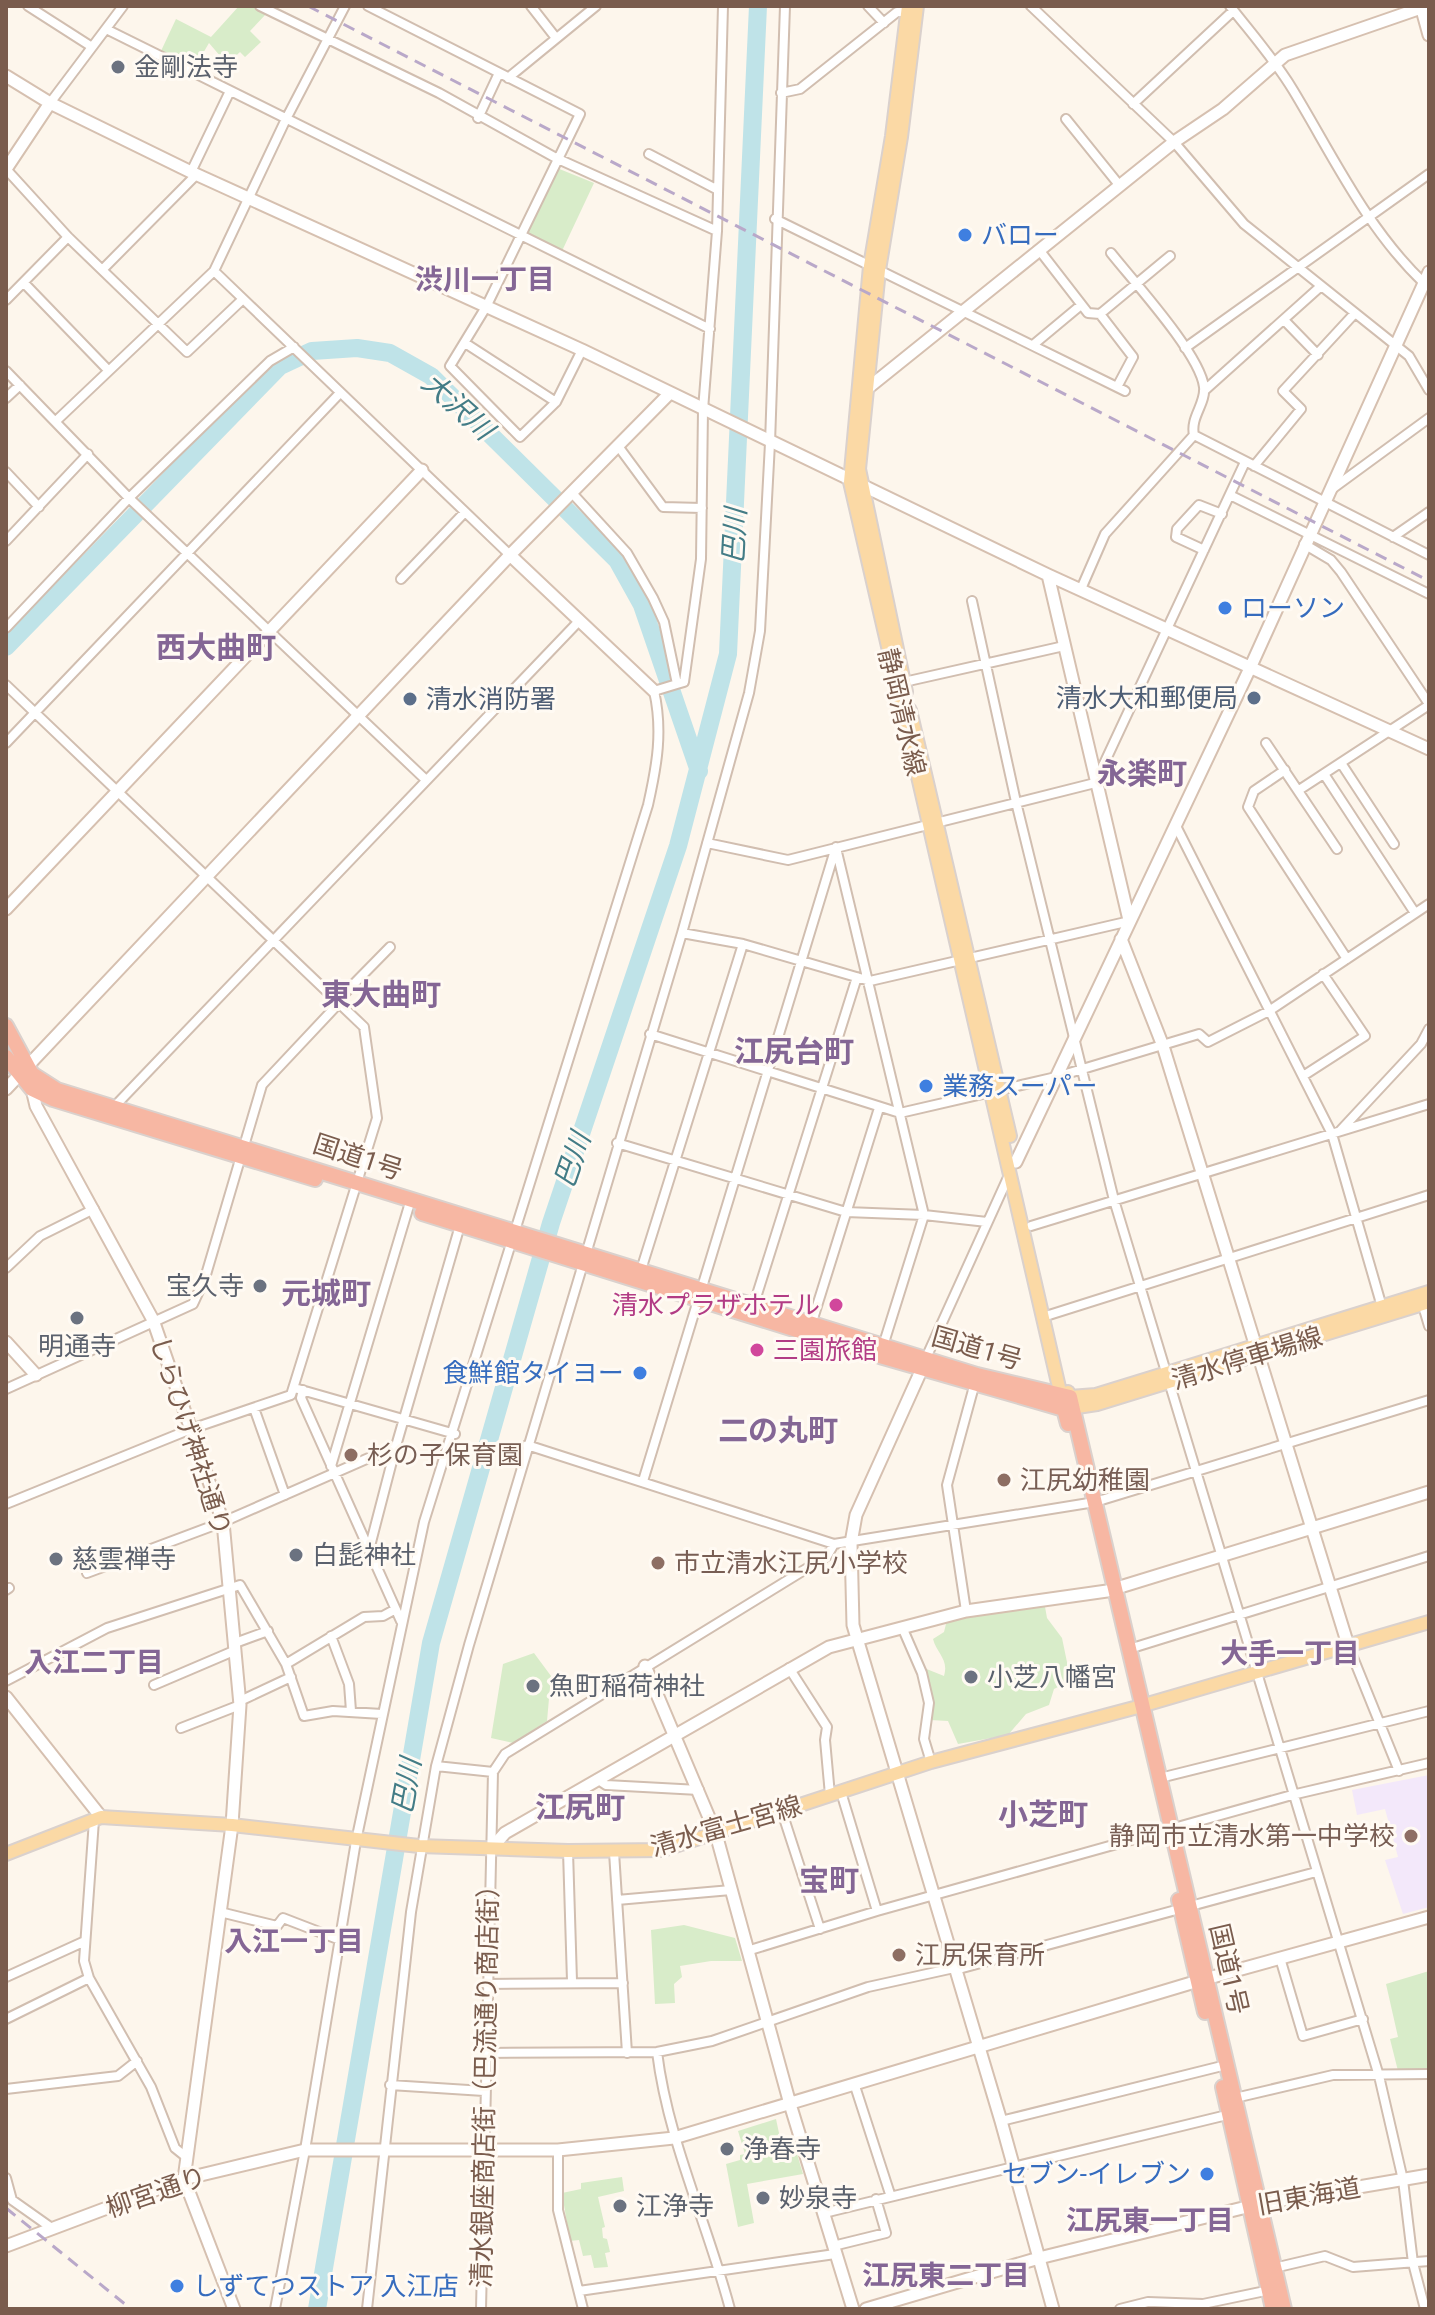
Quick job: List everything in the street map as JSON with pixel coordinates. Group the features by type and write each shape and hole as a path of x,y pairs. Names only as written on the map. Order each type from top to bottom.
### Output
{"highway":[{"path":"6,1026 23,1071"},
{"path":"6,1057 36,1086"},
{"name":"国道1号","path":"36,1086 114,1107 242,1151 976,1380 1067,1403 1274,2289 1284,2309"},
{"name":"国道1号","path":"36,1086 53,1099 242,1151"},
{"name":"国道1号","path":"578,1257 641,1270 700,1293 754,1304 883,1346 924,1363"},
{"name":"国道1号","path":"1111,1590 1129,1649 1138,1706 1160,1778 1167,1829"},
{"name":"国道1号","path":"1254,2205 1274,2268 1273,2309"}],"main road":[{"name":"静岡清水線","path":"911,8 901,137 875,268 848,463 850,482 1067,1403"},
{"name":"静岡清水線","path":"875,268 868,388 859,469 932,823"},
{"name":"静岡清水線","path":"1013,1167 1031,1226 1067,1403"},
{"name":"清水停車場線","path":"1067,1403 1168,1377 1425,1298"},
{"name":"清水停車場線","path":"1256,1350 1382,1307 1425,1298"},
{"name":"清水富士宮線","path":"6,1854 97,1818 232,1825 358,1841 490,1850 663,1850 931,1762 1429,1622"}],"street":[{"path":"28,6 92,47"},
{"path":"123,6 50,103 6,169 68,237 187,352 243,299"},
{"path":"260,6 439,93 478,118 556,158 717,231"},
{"path":"56,421 214,271 286,119 345,6"},
{"path":"368,6 580,114 486,307 450,366 520,437 556,402 582,350"},
{"path":"531,6 556,38"},
{"path":"478,118 504,76 596,6"},
{"path":"656,690 684,682 695,621 717,231 723,6"},
{"path":"367,2309 379,2150 411,1912 436,1766 578,1257 682,933 749,693 760,631 785,6"},
{"path":"868,6 884,23"},
{"path":"1031,6 1174,142 1244,224 1409,356 1429,390"},
{"path":"868,388 1174,142 1223,109 1274,62 1298,50 1421,7 1429,35"},
{"path":"781,93 800,89 897,12 911,8"},
{"path":"1053,2309 1001,2121 856,1639 851,1543 863,1494 987,1222 1251,666 1426,278 1390,247 1274,62 1231,8 1133,104"},
{"path":"106,29 710,329"},
{"path":"6,76 50,103 194,173 582,350 862,488 1429,749"},
{"path":"103,269 194,173 230,91"},
{"path":"1066,119 1120,186"},
{"path":"649,154 716,189"},
{"path":"1185,348 1429,174"},
{"path":"775,219 1121,389 1133,357 1100,314"},
{"path":"6,300 68,237"},
{"path":"1040,251 1088,313 1100,314 1170,256"},
{"path":"1111,253 1185,348 1199,369 1205,390"},
{"path":"214,271 510,555 656,690 660,728 659,755 648,805 517,1237 424,1522 382,1714 340,1940 308,2150 275,2309"},
{"path":"24,283 108,370"},
{"path":"1321,286 1205,390 1192,426 1194,435 1245,462 1325,497 1429,555"},
{"path":"1033,345 1081,305"},
{"path":"1254,466 1301,409 1283,391 1355,313"},
{"path":"1284,320 1318,355"},
{"path":"465,343 556,402"},
{"path":"6,628 129,498 270,361 294,347"},
{"path":"6,371 129,498 426,780"},
{"path":"6,398 20,385"},
{"path":"6,743 340,393"},
{"path":"6,1089 510,555 670,393"},
{"path":"1325,497 1429,418"},
{"path":"1081,589 1105,534 1194,435"},
{"path":"618,446 663,507 702,508"},
{"path":"6,541 88,454"},
{"path":"1095,783 1245,462"},
{"path":"6,909 422,470"},
{"path":"6,472 39,507"},
{"path":"571,494 627,553 653,598 664,622 677,684"},
{"path":"1230,495 1307,538 1429,594"},
{"path":"1204,550 1176,537 1177,529 1199,505 1222,514"},
{"path":"401,579 465,512"},
{"path":"1393,537 1429,512"},
{"path":"1299,790 1429,704 1341,572 1307,538"},
{"path":"1048,575 1130,921"},
{"path":"972,601 1016,802 1114,1200 1379,2076 1403,2180 1413,2263 1425,2309"},
{"path":"114,1107 580,620"},
{"path":"904,682 1064,646"},
{"path":"6,685 364,1027 377,1118 298,1389 291,1395 191,1429 6,1504"},
{"path":"1266,743 1337,849"},
{"path":"1341,763 1394,844"},
{"path":"1285,770 1254,791 1248,807 1347,959"},
{"path":"1324,774 1415,913"},
{"path":"707,843 788,860 1095,783"},
{"path":"1175,823 1269,1011 1336,1132 1382,1307"},
{"path":"643,1481 836,847"},
{"path":"836,847 924,1215 883,1346"},
{"path":"650,1034 900,1113 1056,1077 1199,1034 1208,1042 1269,1011 1429,904"},
{"path":"682,933 743,944 870,981 1130,921"},
{"path":"1121,939 1163,1046 1348,1645 1399,1771"},
{"path":"641,1270 743,944"},
{"path":"6,1389 193,1304 205,1278 262,1085 390,947"},
{"path":"1303,1076 1365,1036 1323,974"},
{"path":"754,1304 857,977"},
{"path":"1336,1132 1421,1044 1429,1029"},
{"name":"しらひげ神社通り","path":"36,1086 36,1106 153,1320 223,1522 240,1703 232,1825 184,2179"},
{"path":"1031,1226 1429,1104"},
{"path":"812,1322 879,1108"},
{"path":"617,1143 846,1212 924,1215 987,1222"},
{"path":"1049,1315 1429,1195"},
{"path":"332,1470 410,1204"},
{"path":"6,1268 40,1236 94,1209"},
{"path":"368,1551 461,1220"},
{"path":"1425,1298 1429,1326"},
{"path":"6,1342 36,1375"},
{"path":"966,1611 947,1485 976,1380"},
{"path":"298,1389 455,1434"},
{"path":"298,1389 401,1621"},
{"path":"527,1445 834,1544 1090,1503 1429,1400"},
{"path":"254,1408 285,1495"},
{"path":"87,1573 223,1522 332,1470 396,1446"},
{"path":"490,1850 505,1833 829,1647 966,1611 1111,1590 1429,1492"},
{"path":"436,1766 493,1772 505,1754 827,1556 834,1544"},
{"path":"1129,1649 1429,1556"},
{"path":"6,1681 107,1628 240,1585 286,1664 304,1716 351,1711 382,1714"},
{"path":"286,1664 364,1617 383,1616 394,1610"},
{"path":"902,1627 922,1673 929,1703 924,1739 931,1762"},
{"path":"154,1685 268,1631"},
{"path":"331,1636 349,1684 351,1711"},
{"path":"645,1666 716,1834 790,2104 853,2309"},
{"path":"789,1668 827,1727 835,1794 877,1911"},
{"path":"181,1728 291,1677"},
{"path":"6,1697 97,1818 83,1942 89,1978 137,2061 175,2148 185,2156"},
{"path":"1160,1778 1429,1711"},
{"path":"747,1951 1167,1829 1292,1795 1429,1763"},
{"name":"清水銀座商店街（巴流通り商店街）","path":"481,2309 493,1772"},
{"path":"597,1779 606,1785 699,1790"},
{"path":"782,1812 820,1929"},
{"path":"568,1851 572,1981"},
{"path":"614,1852 627,2053"},
{"path":"485,2053 657,2052 712,2041 868,1987 955,1969 1316,1872"},
{"path":"617,1900 731,1890"},
{"path":"220,1912 277,1926 283,1918 340,1940"},
{"name":"柳宮通り","path":"6,2246 184,2179 308,2150 558,2150 674,2138 1202,1980 1429,1917"},
{"path":"6,1977 83,1942"},
{"path":"1280,1958 1303,2036 1363,2019"},
{"path":"6,2019 89,1978"},
{"path":"486,1984 623,1983"},
{"path":"657,2052 662,2095 674,2138 720,2270 730,2309"},
{"path":"6,2089 118,2076 137,2061"},
{"path":"1001,2121 1222,2066"},
{"path":"824,2213 1233,2108 1333,2075 1429,2074"},
{"path":"854,2083 890,2194"},
{"path":"390,2085 484,2091"},
{"path":"558,2150 558,2210 583,2309"},
{"name":"旧東海道","path":"866,2309 1039,2258 1254,2205 1429,2175"},
{"path":"6,2178 12,2200 53,2229"},
{"path":"184,2179 234,2309"},
{"path":"579,2291 834,2250 886,2233 876,2199"},
{"path":"1274,2268 1325,2256 1353,2267 1429,2261"},
{"path":"1120,2309 1148,2302 1203,2304 1274,2289"}],"shaded area":[{"name":"静岡市立清水第一中学校","path":"1429,1775 1429,1907 1403,1914 1385,1860 1398,1857 1385,1809 1357,1815 1352,1790"}],"green space":[{"path":"239,6 250,6 266,14 250,31 261,42 245,57 240,52 227,64 209,43 195,67 161,51 176,19 211,37"},
{"path":"557,168 594,183 562,251 530,236 528,230"},
{"path":"1044,1601 1047,1618 1062,1638 1068,1667 1066,1683 1054,1689 1049,1705 1026,1714 1008,1735 958,1744 948,1721 930,1720 924,1668 944,1676 945,1670 933,1639 944,1632 948,1616"},
{"path":"534,1653 551,1676 547,1721 513,1743 491,1738 503,1664"},
{"path":"684,1925 735,1938 742,1961 711,1961 680,1966 682,1977 674,1984 675,2003 655,2004 651,1930"},
{"path":"1429,1971 1429,2069 1398,2071 1390,2039 1398,2037 1386,1984"},
{"path":"776,2119 782,2147 794,2144 803,2174 747,2184 754,2223 738,2227 726,2164 740,2160 740,2155 745,2154 738,2131"},
{"path":"622,2177 624,2191 598,2197 605,2227 602,2228 603,2238 607,2239 610,2252 605,2253 608,2267 594,2268 591,2255 583,2256 579,2240 570,2241 562,2193 581,2189 581,2183"}],"waterway":[{"name":"巴川","path":"317,2309 431,1643 551,1223 678,846 728,654 758,6"},
{"name":"大沢川","path":"6,647 280,366 312,351 357,348 390,353 431,376 617,560 642,605 699,771"}],"railway":[{"path":"308,6 1429,581"},
{"path":"6,2208 131,2309"}],"place":[{"name":"金剛法寺","path":"118,67"},
{"name":"バロー","path":"965,235"},
{"name":"ローソン","path":"1225,608"},
{"name":"清水大和郵便局","path":"1254,698"},
{"name":"清水消防署","path":"410,699"},
{"name":"業務スーパー","path":"926,1086"},
{"name":"宝久寺","path":"260,1286"},
{"name":"清水プラザホテル","path":"836,1305"},
{"name":"明通寺","path":"77,1318"},
{"name":"三園旅館","path":"757,1350"},
{"name":"食鮮館タイヨー","path":"640,1373"},
{"name":"杉の子保育園","path":"351,1455"},
{"name":"江尻幼稚園","path":"1004,1480"},
{"name":"白髭神社","path":"296,1555"},
{"name":"慈雲禅寺","path":"56,1559"},
{"name":"市立清水江尻小学校","path":"658,1563"},
{"name":"小芝八幡宮","path":"971,1677"},
{"name":"魚町稲荷神社","path":"533,1686"},
{"name":"静岡市立清水第一中学校","path":"1411,1836"},
{"name":"江尻保育所","path":"899,1955"},
{"name":"浄春寺","path":"727,2149"},
{"name":"セブン-イレブン","path":"1207,2174"},
{"name":"妙泉寺","path":"763,2198"},
{"name":"江浄寺","path":"620,2206"},
{"name":"しずてつストア 入江店","path":"177,2286"}],"district":[{"name":"渋川一丁目","path":"485,279"},
{"name":"西大曲町","path":"216,648"},
{"name":"永楽町","path":"1142,774"},
{"name":"東大曲町","path":"381,995"},
{"name":"江尻台町","path":"794,1052"},
{"name":"元城町","path":"326,1294"},
{"name":"二の丸町","path":"778,1431"},
{"name":"大手一丁目","path":"1290,1653"},
{"name":"入江二丁目","path":"94,1662"},
{"name":"江尻町","path":"580,1808"},
{"name":"小芝町","path":"1043,1815"},
{"name":"宝町","path":"829,1881"},
{"name":"入江一丁目","path":"294,1941"},
{"name":"江尻東一丁目","path":"1150,2220"},
{"name":"江尻東二丁目","path":"946,2275"}]}
